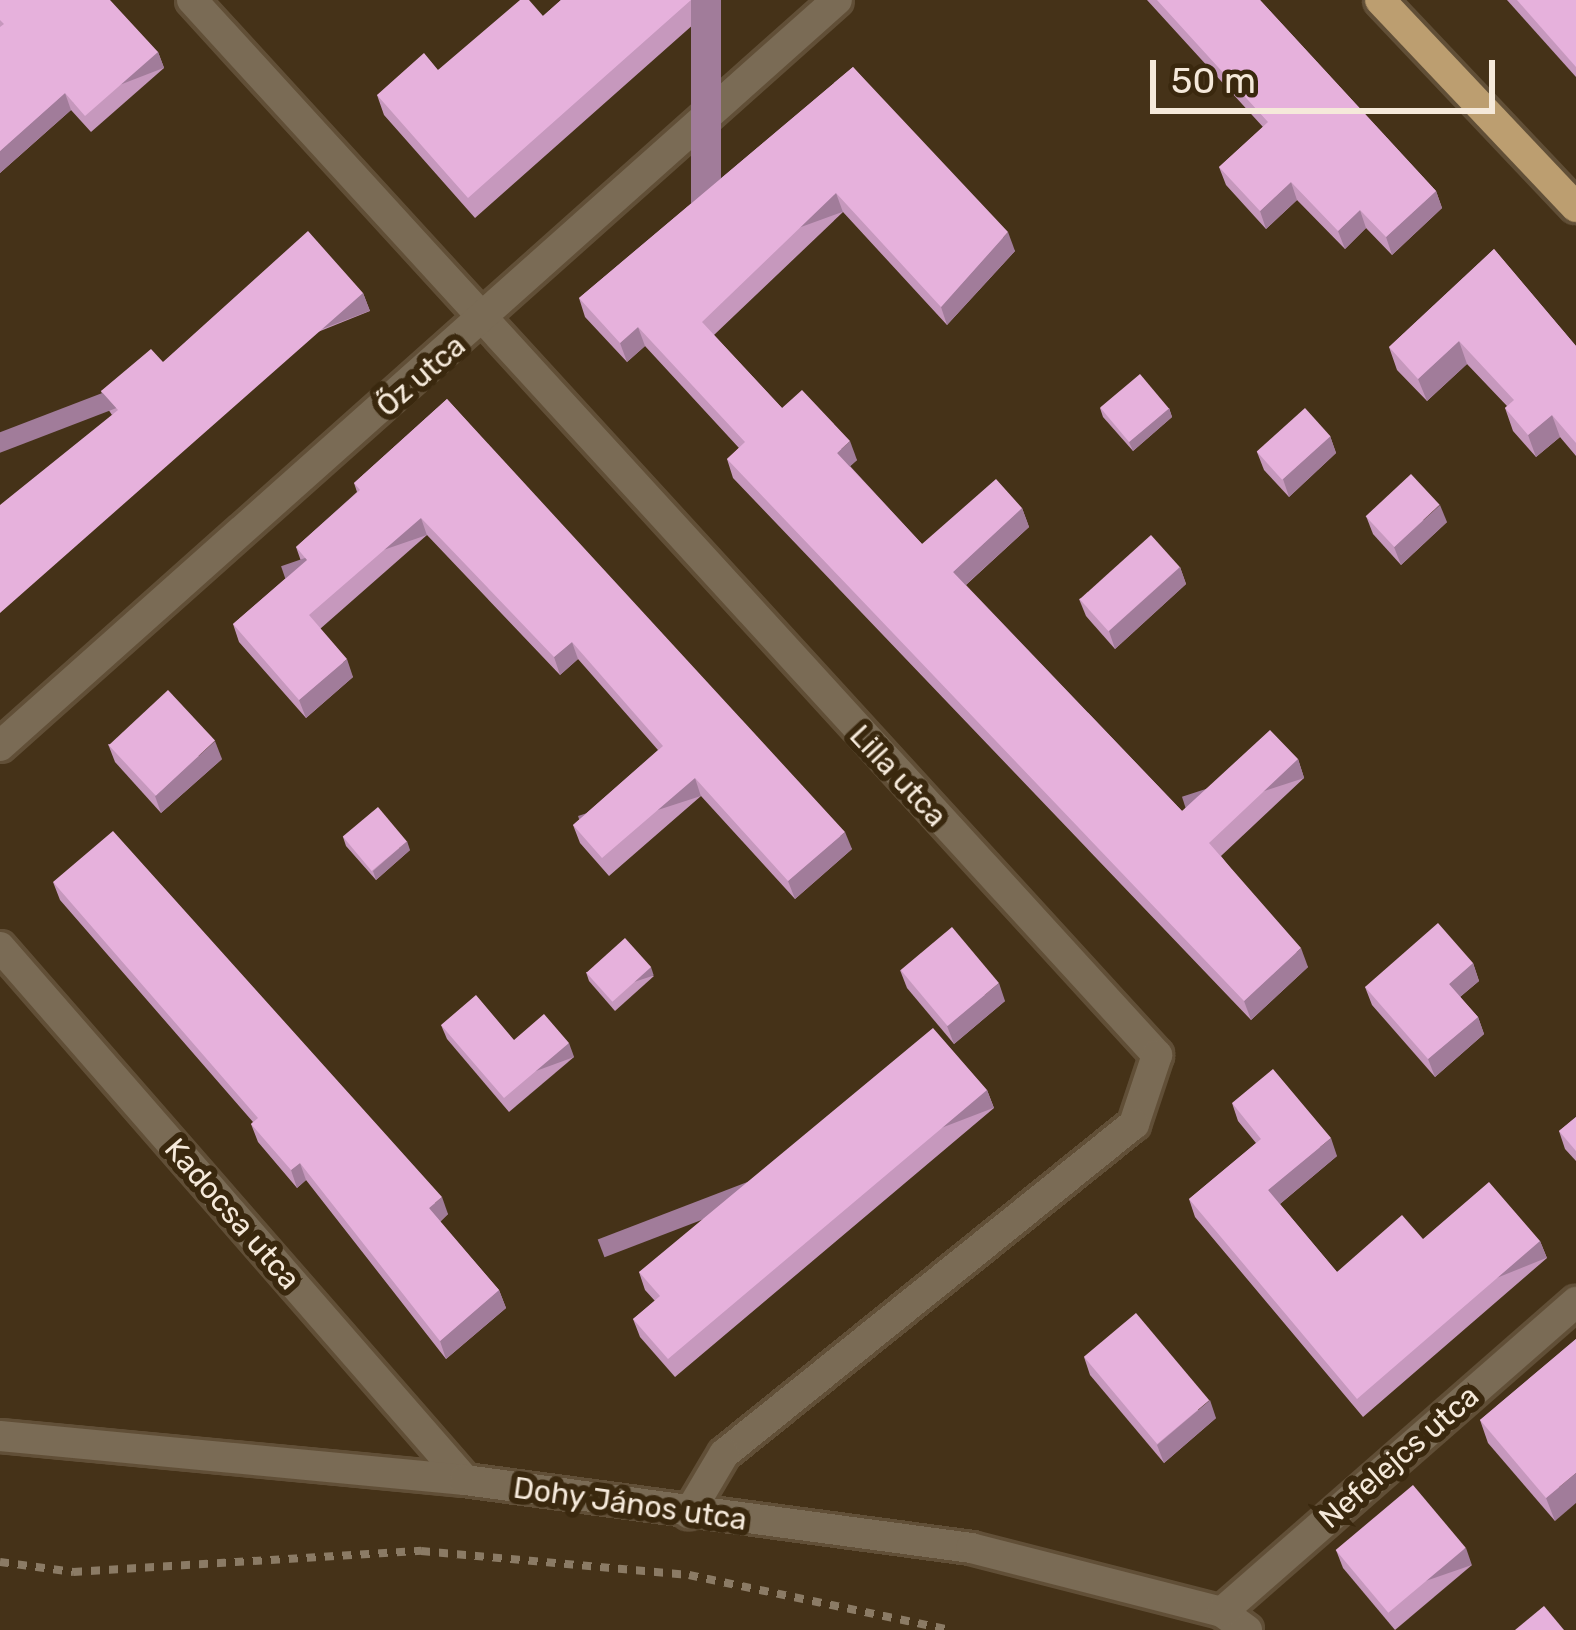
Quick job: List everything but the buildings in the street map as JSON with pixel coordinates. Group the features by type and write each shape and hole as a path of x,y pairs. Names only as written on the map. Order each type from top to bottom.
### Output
{"main road":[{"path":"1380,0 1576,207"}],"street":[{"name":"Lilla utca","path":"192,0 481,324 1157,1055 1134,1124 724,1454 689,1514"},
{"name":"Őz utca","path":"0,746 481,324 837,0"},
{"name":"Kadocsa utca","path":"0,947 465,1480"},
{"name":"Nefelejcs utca","path":"1234,1621 1576,1302"},
{"name":"Dohy János utca","path":"0,1436 465,1480 689,1514 971,1547 1234,1621"}],"path":[{"path":"0,1562 73,1572 421,1551 689,1575 951,1630"}]}
